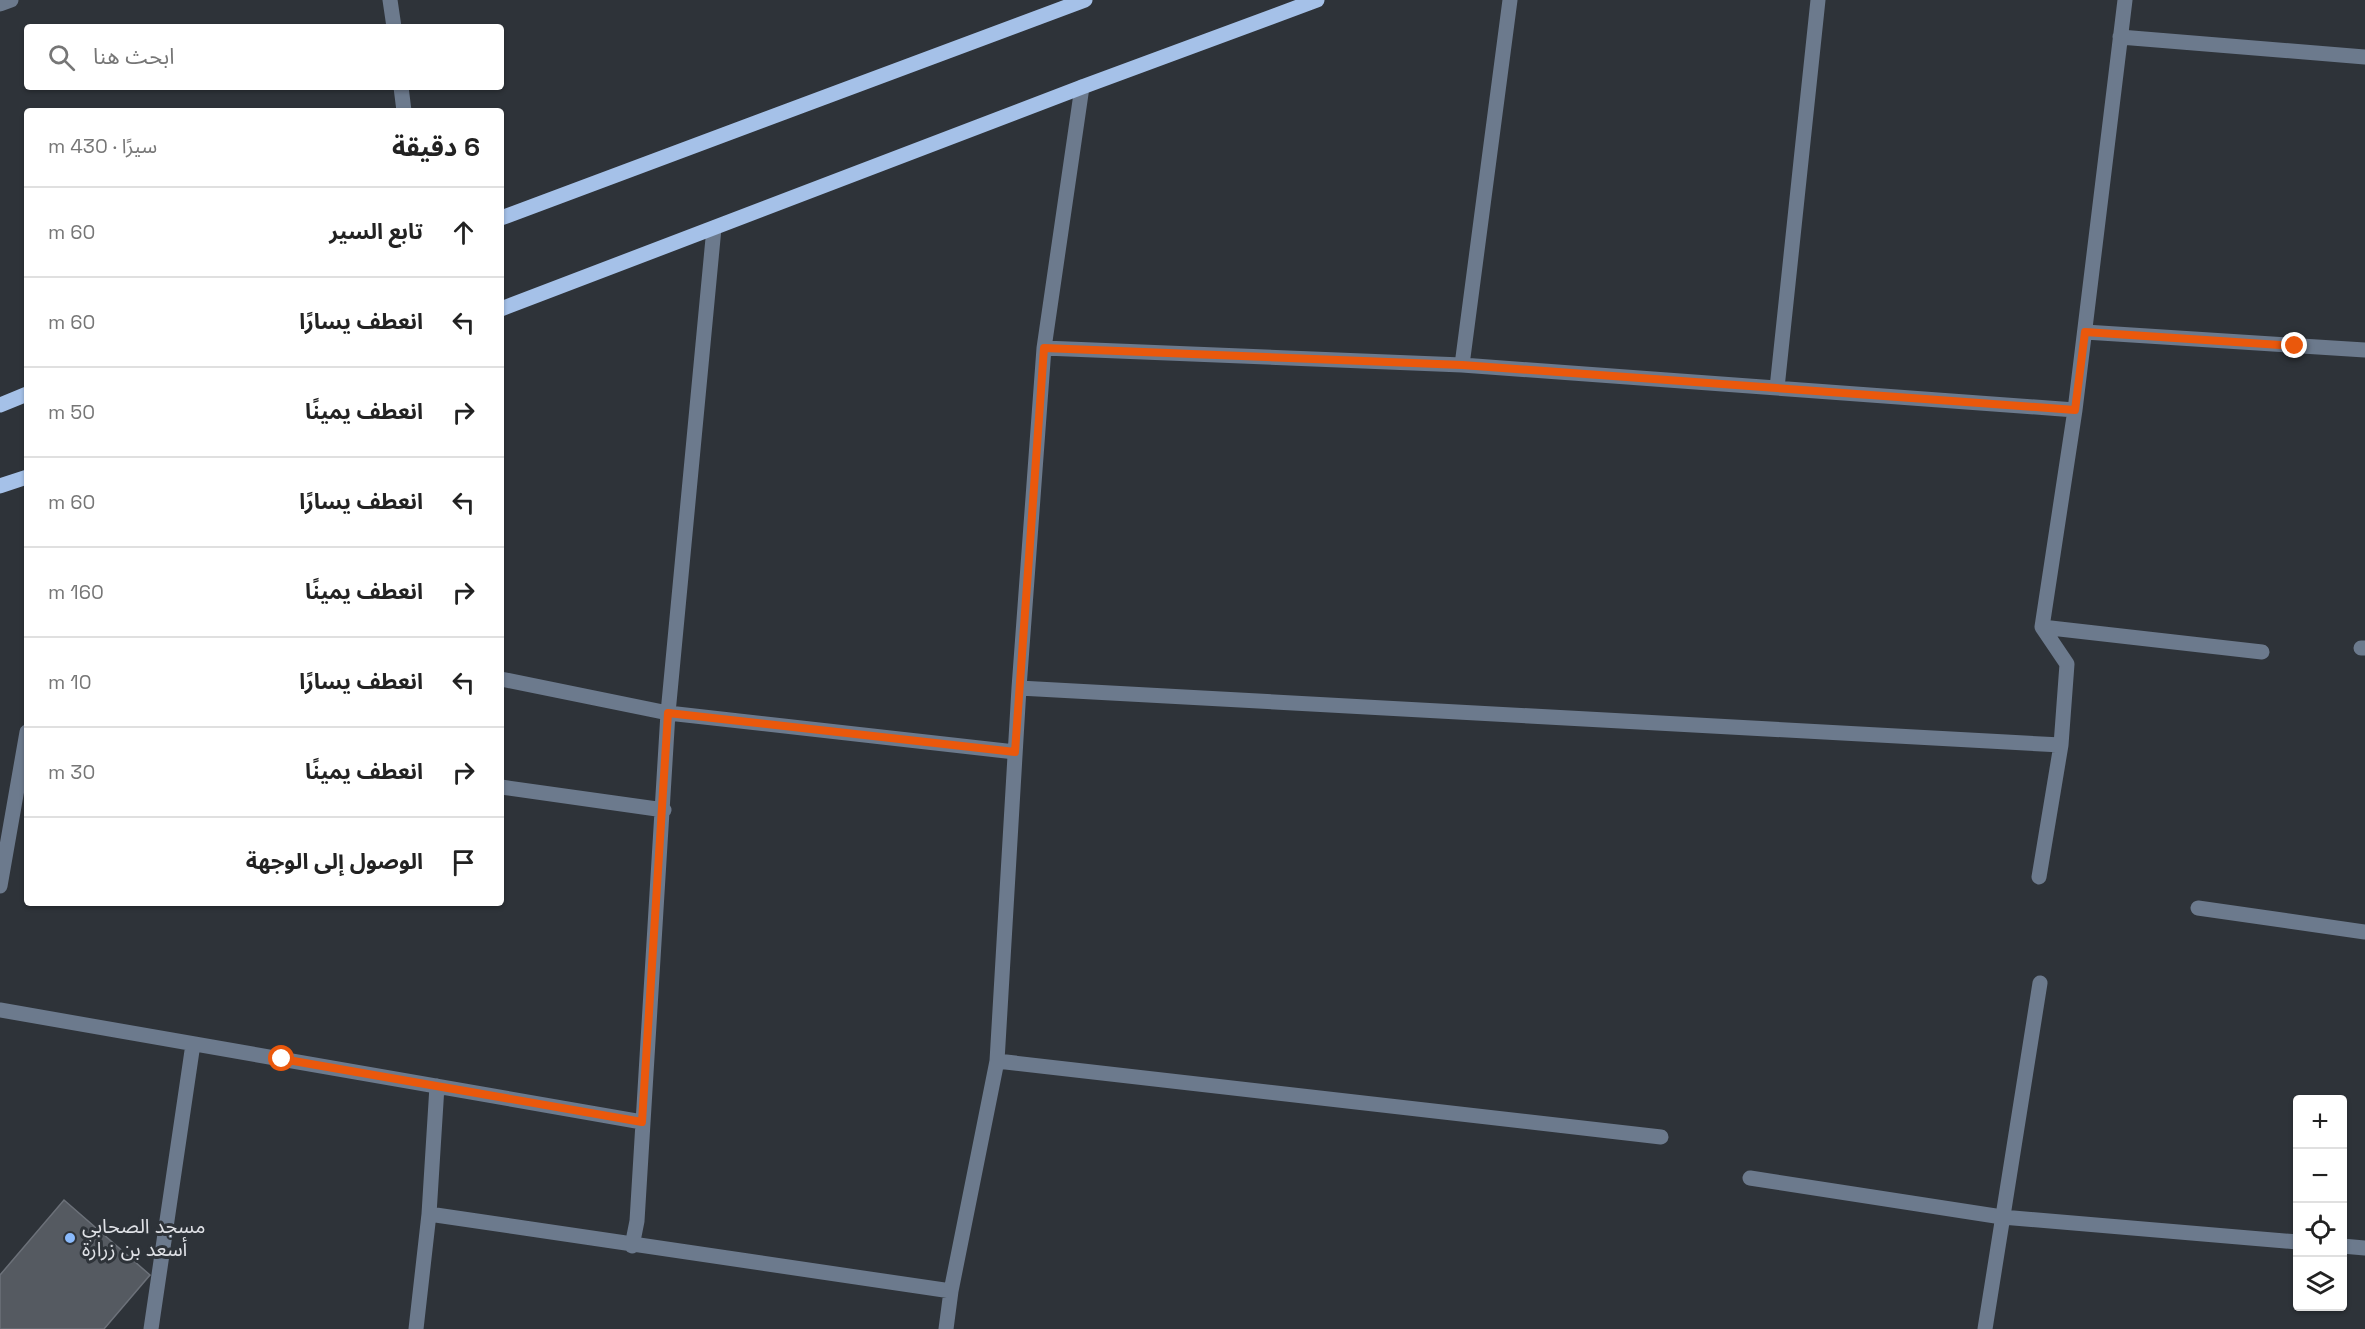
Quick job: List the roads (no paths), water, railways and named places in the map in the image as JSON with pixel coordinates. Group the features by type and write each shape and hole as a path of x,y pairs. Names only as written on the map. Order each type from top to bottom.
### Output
{"main road":[{"path":"504,217 1085,0"},
{"path":"504,308 1082,87 1317,0"},
{"path":"0,405 24,395"},
{"path":"0,486 24,478"}],"street":[{"path":"0,4 11,0"},
{"path":"390,0 394,24"},
{"path":"1462,365 1510,0"},
{"path":"1777,388 1818,0"},
{"path":"2039,877 2061,745 2067,664 2042,627 2075,410 2125,0"},
{"path":"2120,37 2365,57"},
{"path":"946,1329 951,1291 997,1060 1019,688 1044,348 1082,87"},
{"path":"401,90 404,108"},
{"path":"632,1246 637,1221 668,713 714,228"},
{"path":"2085,332 2365,350"},
{"path":"1044,348 1462,365 2075,410"},
{"path":"2042,627 2262,652"},
{"path":"504,680 668,713 1015,752"},
{"path":"1019,688 2061,745"},
{"path":"0,886 24,749"},
{"path":"504,788 663,810"},
{"path":"2198,908 2365,932"},
{"path":"1985,1329 2040,983"},
{"path":"0,1010 642,1122"},
{"path":"151,1329 193,1044"},
{"path":"997,1060 1661,1137"},
{"path":"416,1329 429,1214 437,1086"},
{"path":"1750,1178 2002,1217 2293,1242"},
{"path":"429,1214 632,1246 951,1291"},
{"path":"2347,1246 2365,1248"}],"place":[{"name":"مسجد الصحابي أسعد بن زرارة","path":"70,1238"}]}
